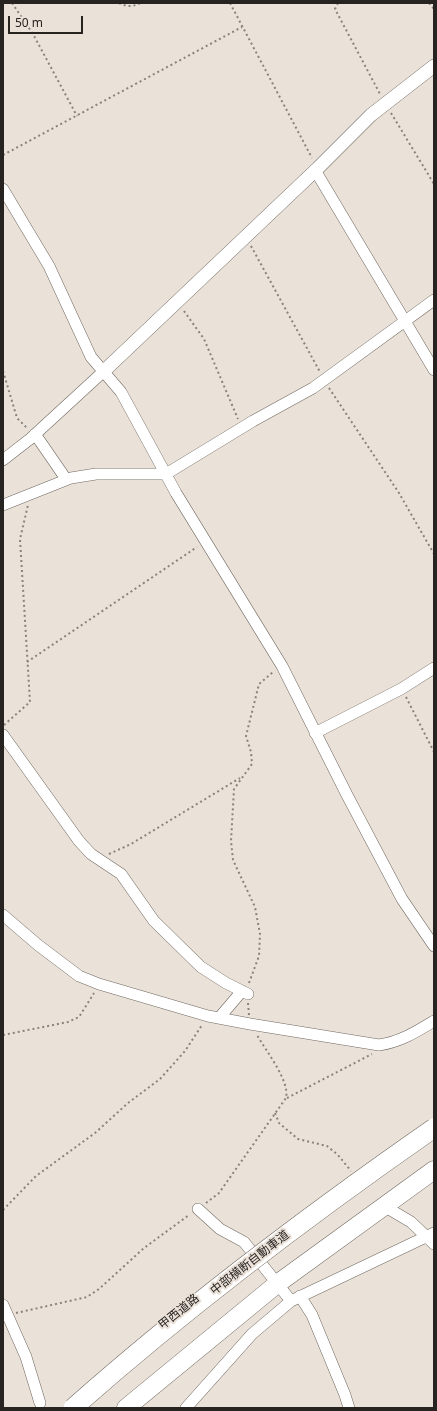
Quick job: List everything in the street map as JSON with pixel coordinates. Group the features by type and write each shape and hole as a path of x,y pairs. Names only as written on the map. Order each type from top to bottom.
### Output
{"highway":[{"name":"甲西道路","path":"63,1408 253,1252 355,1175 434,1120"},
{"name":"中部横断自動車道","path":"73,1408 212,1292 344,1191 434,1128"},
{"name":"中部横断自動車道","path":"85,1408 215,1301 349,1198 434,1138"},
{"path":"126,1408 277,1284 434,1170"}],"street":[{"path":"3,460 35,434 104,372 317,169 371,115 434,66"},
{"path":"317,169 434,370"},
{"path":"3,189 49,266 91,357 121,392 166,474 282,666 315,733 402,899 434,946"},
{"path":"3,505 66,479 96,474 166,474 241,428 313,388 434,300"},
{"path":"35,434 66,479"},
{"path":"315,733 401,689 434,668"},
{"path":"3,735 79,841 91,854 121,874 154,921 201,967 245,992 214,1017"},
{"path":"3,915 38,945 80,976 99,984 214,1017 379,1045 392,1043 411,1035 434,1021"},
{"path":"384,1206 411,1222 432,1237"},
{"path":"198,1209 220,1229 244,1242 277,1284 296,1298 312,1315 346,1395 349,1408"},
{"path":"186,1408 252,1334 296,1298 432,1237"},
{"path":"5,1310 26,1356 40,1403"}],"path":[{"path":"12,3 33,34 76,116"},
{"path":"119,3 126,6 135,6 140,3"},
{"path":"230,3 317,169"},
{"path":"335,9 338,3"},
{"path":"429,3 434,9"},
{"path":"3,155 242,27"},
{"path":"246,236 324,379 399,492 434,554"},
{"path":"177,302 204,339 241,428"},
{"path":"3,371 16,418 35,434"},
{"path":"3,726 30,702 20,539 30,494"},
{"path":"27,662 207,541"},
{"path":"5,1310 87,1297 99,1289 144,1248 219,1193 286,1098 288,1090 284,1080 250,1024 245,992 259,956 260,934 255,907 233,860 231,841 234,789 241,777 252,764 252,752 246,736 259,684 264,678 282,666"},
{"path":"401,689 434,752"},
{"path":"100,859 131,844 241,777"},
{"path":"3,1035 68,1022 79,1017 99,984"},
{"path":"3,1210 36,1176 78,1146 128,1103 160,1079 214,1017"},
{"path":"286,1098 374,1053"},
{"path":"275,1113 279,1123 298,1139 328,1146 355,1175"}]}
